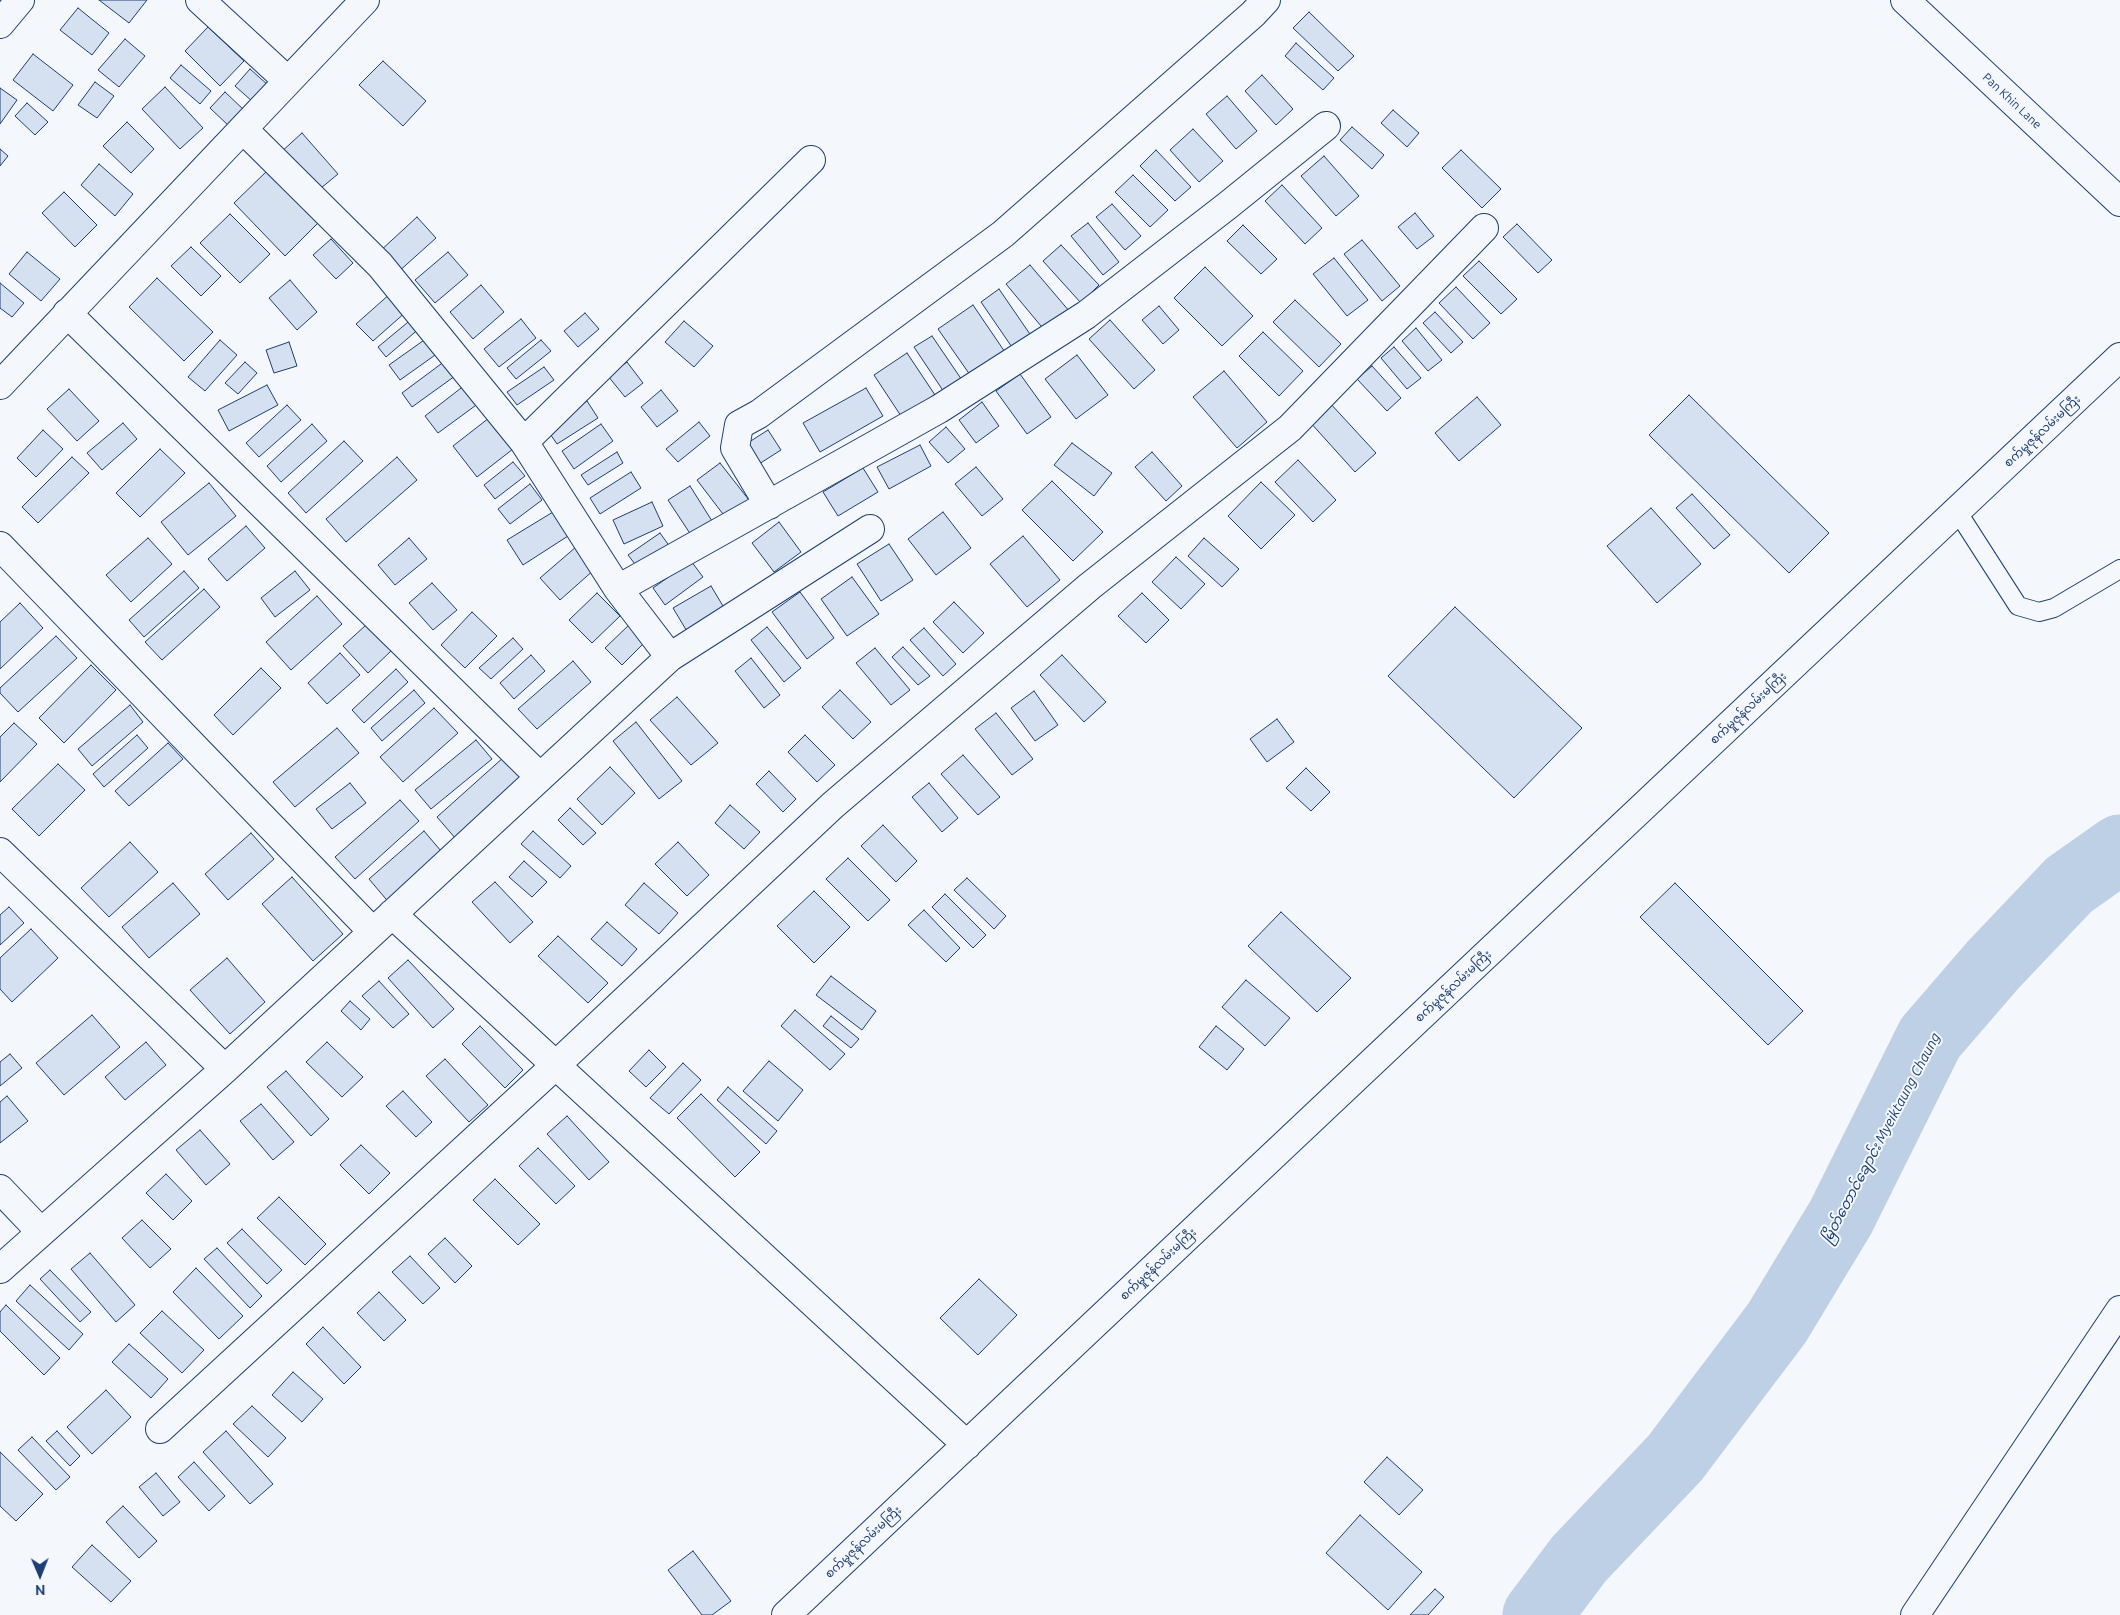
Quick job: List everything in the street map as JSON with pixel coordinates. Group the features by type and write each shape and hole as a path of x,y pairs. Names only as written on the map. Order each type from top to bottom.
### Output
{"street":[{"path":"0,24 20,0"},
{"path":"200,0 288,81"},
{"path":"0,386 365,0"},
{"path":"769,505 735,448 740,425 759,414 1003,234 1253,14 1266,0"},
{"name":"Pan Khin Lane","path":"1905,0 2120,202"},
{"path":"618,589 939,409 1086,315 1227,206 1326,126"},
{"path":"243,129 380,265 524,442 618,589 670,657"},
{"path":"524,442 811,160"},
{"path":"160,1429 556,1065 833,805 1090,586 1290,428 1484,228"},
{"path":"67,313 540,777"},
{"name":"စက်မှုဇုန်လမ်းမကြီး","path":"786,1615 2120,357"},
{"path":"0,1269 225,1070 670,657 870,530"},
{"path":"0,546 383,923 556,1065 967,1444"},
{"path":"0,852 225,1070"},
{"path":"0,1189 41,1232"},
{"path":"1915,1615 2120,1310"}],"lane":[{"path":"1957,511 2018,606 2039,612 2054,608 2120,569"}],"building":[{"path":"99,0 147,0 129,23"},
{"path":"78,8 109,33 92,55 60,30"},
{"path":"1309,12 1354,56 1338,71 1293,28"},
{"path":"208,27 244,61 220,86 185,51"},
{"path":"125,39 145,56 119,87 98,70"},
{"path":"1296,43 1334,78 1323,90 1285,56"},
{"path":"33,54 73,85 53,111 13,80"},
{"path":"383,61 426,101 403,126 359,85"},
{"path":"181,65 211,91 200,104 170,78"},
{"path":"250,69 268,85 253,102 235,86"},
{"path":"1262,75 1293,109 1276,125 1245,91"},
{"path":"95,82 114,96 97,118 78,105"},
{"path":"165,87 203,128 180,149 142,109"},
{"path":"0,88 17,100 0,124"},
{"path":"225,92 245,111 230,127 210,108"},
{"path":"1227,96 1257,131 1236,149 1206,114"},
{"path":"27,103 48,122 35,135 15,116"},
{"path":"1393,110 1419,133 1407,147 1381,123"},
{"path":"127,122 154,149 131,173 103,146"},
{"path":"1352,127 1384,155 1372,169 1340,140"},
{"path":"1193,129 1223,161 1199,182 1170,150"},
{"path":"302,133 338,174 315,193 280,153"},
{"path":"0,149 8,156 0,166"},
{"path":"1156,150 1191,187 1175,201 1140,166"},
{"path":"1461,150 1501,189 1482,208 1442,168"},
{"path":"1324,156 1359,196 1336,216 1301,176"},
{"path":"99,164 133,194 115,216 81,185"},
{"path":"268,170 318,223 285,256 234,203"},
{"path":"1133,175 1168,210 1150,227 1115,192"},
{"path":"1282,185 1322,228 1305,244 1265,201"},
{"path":"64,192 97,225 75,247 42,213"},
{"path":"1112,204 1141,236 1125,250 1096,217"},
{"path":"1415,213 1434,236 1417,249 1398,227"},
{"path":"230,214 270,254 240,283 200,243"},
{"path":"417,217 436,238 397,273 379,252"},
{"path":"1088,223 1119,262 1103,275 1071,236"},
{"path":"1517,224 1552,260 1538,273 1503,237"},
{"path":"1243,225 1277,259 1261,274 1227,241"},
{"path":"331,239 353,263 336,279 313,255"},
{"path":"1362,240 1400,286 1382,301 1344,254"},
{"path":"1061,245 1099,285 1081,303 1043,261"},
{"path":"191,247 221,276 201,296 171,266"},
{"path":"27,252 60,279 41,301 9,274"},
{"path":"448,252 468,275 435,303 415,280"},
{"path":"1334,258 1368,300 1347,316 1313,274"},
{"path":"1479,261 1517,299 1501,314 1463,276"},
{"path":"1030,265 1070,312 1046,332 1006,284"},
{"path":"1205,267 1253,316 1222,346 1174,298"},
{"path":"157,278 213,332 184,361 129,307"},
{"path":"290,280 317,312 297,330 269,298"},
{"path":"0,283 24,303 12,317 0,308"},
{"path":"481,285 504,312 473,339 450,312"},
{"path":"1456,287 1490,323 1473,339 1439,303"},
{"path":"999,289 1034,340 1016,353 981,302"},
{"path":"391,293 407,311 373,341 356,324"},
{"path":"1295,300 1341,344 1319,367 1273,322"},
{"path":"973,305 1009,358 975,382 938,329"},
{"path":"1159,306 1179,330 1163,344 1142,320"},
{"path":"1435,312 1463,342 1451,353 1423,323"},
{"path":"585,313 599,329 578,347 564,331"},
{"path":"413,318 421,327 386,357 378,347"},
{"path":"521,319 536,338 499,367 484,349"},
{"path":"1110,320 1155,370 1134,389 1089,339"},
{"path":"684,321 713,346 694,367 665,342"},
{"path":"1416,328 1442,360 1428,371 1402,341"},
{"path":"1263,332 1303,371 1279,396 1239,356"},
{"path":"932,336 964,383 946,395 914,347"},
{"path":"427,338 438,353 400,380 389,365"},
{"path":"220,340 237,355 205,391 188,377"},
{"path":"541,340 551,351 516,379 507,368"},
{"path":"289,342 297,366 274,373 266,350"},
{"path":"1394,347 1421,378 1407,389 1381,358"},
{"path":"907,353 935,395 901,416 874,375"},
{"path":"1077,355 1108,395 1076,419 1045,379"},
{"path":"445,361 455,376 412,407 402,393"},
{"path":"245,362 257,373 238,394 225,383"},
{"path":"627,362 643,383 625,397 608,376"},
{"path":"1372,366 1401,398 1387,411 1357,379"},
{"path":"544,367 554,380 517,405 507,392"},
{"path":"1224,371 1267,422 1237,448 1193,397"},
{"path":"1020,374 1051,417 1027,434 996,391"},
{"path":"267,385 278,405 229,431 218,410"},
{"path":"465,385 479,403 438,433 425,416"},
{"path":"866,388 883,416 820,452 803,423"},
{"path":"69,389 99,421 77,441 47,409"},
{"path":"661,390 678,411 657,427 641,407"},
{"path":"1689,395 1829,533 1789,573 1649,435"},
{"path":"1477,397 1501,425 1459,461 1435,433"},
{"path":"587,401 598,418 557,444 546,428"},
{"path":"982,402 999,426 976,443 959,420"},
{"path":"1329,402 1376,453 1355,472 1309,421"},
{"path":"287,405 301,420 259,457 246,443"},
{"path":"489,418 513,449 477,477 453,446"},
{"path":"699,422 710,436 678,462 666,449"},
{"path":"123,423 137,439 102,470 87,453"},
{"path":"312,424 327,441 281,482 267,466"},
{"path":"601,424 613,441 574,469 562,451"},
{"path":"946,427 965,449 948,463 929,442"},
{"path":"43,430 63,449 36,477 17,458"},
{"path":"768,430 781,450 759,464 746,444"},
{"path":"344,441 363,461 306,513 288,493"},
{"path":"1072,443 1112,473 1094,496 1054,465"},
{"path":"920,445 931,466 889,489 877,467"},
{"path":"160,449 185,473 140,517 116,493"},
{"path":"617,452 623,463 588,485 581,475"},
{"path":"1152,452 1182,486 1166,501 1135,467"},
{"path":"72,457 89,473 38,523 22,507"},
{"path":"397,457 417,480 346,542 326,519"},
{"path":"1298,460 1336,500 1313,522 1275,482"},
{"path":"513,462 525,476 495,499 484,485"},
{"path":"720,463 749,500 726,518 697,480"},
{"path":"976,467 1003,499 982,516 955,484"},
{"path":"863,468 878,492 838,516 823,492"},
{"path":"631,472 641,488 600,514 590,498"},
{"path":"1052,481 1103,532 1073,561 1022,510"},
{"path":"1261,482 1295,515 1261,549 1228,516"},
{"path":"209,483 236,516 188,555 161,522"},
{"path":"530,484 542,500 510,524 498,509"},
{"path":"690,486 712,521 691,535 668,500"},
{"path":"1692,494 1730,535 1714,549 1676,508"},
{"path":"652,502 663,526 624,544 613,520"},
{"path":"1651,508 1701,564 1657,603 1607,546"},
{"path":"553,512 568,536 523,565 507,540"},
{"path":"943,512 971,548 936,575 908,539"},
{"path":"779,522 801,552 774,572 752,543"},
{"path":"246,526 265,548 227,581 208,559"},
{"path":"660,533 670,547 638,568 628,555"},
{"path":"1023,536 1060,580 1027,607 990,564"},
{"path":"148,538 172,564 131,602 106,575"},
{"path":"409,538 427,559 395,585 378,565"},
{"path":"1204,538 1239,569 1222,587 1188,556"},
{"path":"889,544 913,580 881,601 857,564"},
{"path":"576,547 595,569 560,600 540,578"},
{"path":"1176,557 1205,584 1181,609 1152,582"},
{"path":"691,561 703,577 665,605 653,588"},
{"path":"184,571 199,588 144,637 129,620"},
{"path":"295,571 310,590 275,617 261,598"},
{"path":"852,577 879,614 847,636 821,599"},
{"path":"432,583 457,610 433,630 409,603"},
{"path":"711,586 726,611 688,633 673,608"},
{"path":"204,589 220,607 162,660 145,642"},
{"path":"800,592 834,638 807,659 772,612"},
{"path":"597,593 620,616 592,643 569,620"},
{"path":"1142,593 1169,620 1146,643 1118,616"},
{"path":"317,596 342,624 291,670 266,642"},
{"path":"954,602 984,633 963,653 933,622"},
{"path":"20,603 43,628 0,669 0,622"},
{"path":"1455,607 1582,728 1514,798 1388,676"},
{"path":"472,612 497,636 465,668 441,645"},
{"path":"631,623 647,640 622,665 605,648"},
{"path":"366,625 391,651 368,673 343,646"},
{"path":"767,627 801,668 784,682 751,640"},
{"path":"924,628 956,664 943,676 910,640"},
{"path":"56,636 77,658 18,712 0,693 0,688"},
{"path":"513,638 523,649 491,679 479,668"},
{"path":"903,647 930,676 918,685 892,657"},
{"path":"875,648 910,690 891,705 856,663"},
{"path":"340,653 360,675 327,704 308,683"},
{"path":"531,655 545,671 514,699 500,683"},
{"path":"1062,655 1106,702 1084,722 1040,675"},
{"path":"751,658 780,695 764,708 735,671"},
{"path":"573,661 591,682 537,729 518,709"},
{"path":"91,665 116,690 64,743 39,718"},
{"path":"261,668 281,688 233,735 214,715"},
{"path":"396,669 408,682 364,723 352,710"},
{"path":"414,690 425,703 382,741 371,728"},
{"path":"840,690 871,722 853,739 822,707"},
{"path":"1034,691 1058,725 1035,741 1011,708"},
{"path":"677,697 718,743 691,765 650,720"},
{"path":"130,705 143,722 92,766 78,749"},
{"path":"434,708 458,733 403,782 380,757"},
{"path":"996,713 1033,759 1012,775 975,729"},
{"path":"1277,719 1294,742 1267,762 1250,739"},
{"path":"636,722 682,781 659,799 613,741"},
{"path":"14,723 37,744 0,782 0,737"},
{"path":"337,728 359,753 295,807 273,782"},
{"path":"137,735 148,748 104,787 93,774"},
{"path":"805,735 835,765 817,782 788,752"},
{"path":"476,740 492,759 431,809 415,790"},
{"path":"168,743 183,759 129,806 115,791"},
{"path":"963,755 1000,797 978,815 941,774"},
{"path":"504,757 524,780 456,839 437,817"},
{"path":"58,764 85,790 39,836 12,809"},
{"path":"610,767 635,793 602,825 577,799"},
{"path":"1306,768 1330,792 1311,811 1286,788"},
{"path":"769,771 796,799 783,812 756,784"},
{"path":"350,783 366,803 332,829 316,809"},
{"path":"929,783 958,818 942,832 912,797"},
{"path":"400,800 419,821 355,879 335,857"},
{"path":"730,805 760,832 744,849 715,823"},
{"path":"570,808 596,833 583,845 558,820"},
{"path":"883,825 917,861 896,882 861,846"},
{"path":"424,831 447,858 391,905 369,879"},
{"path":"533,831 571,866 560,878 521,844"},
{"path":"251,833 274,859 228,900 205,874"},
{"path":"130,842 158,872 109,917 81,888"},
{"path":"678,842 709,875 687,896 655,864"},
{"path":"848,858 890,900 868,921 826,879"},
{"path":"524,861 547,882 532,897 509,877"},
{"path":"292,877 343,934 313,961 262,904"},
{"path":"967,878 1006,916 994,929 954,890"},
{"path":"495,882 533,922 510,943 472,902"},
{"path":"173,883 200,914 149,958 122,927"},
{"path":"644,883 678,913 659,934 625,905"},
{"path":"1675,883 1803,1011 1768,1045 1640,917"},
{"path":"814,891 850,927 814,963 777,926"},
{"path":"945,894 986,935 973,948 932,907"},
{"path":"9,907 24,923 0,945 0,915"},
{"path":"924,910 960,948 946,962 908,925"},
{"path":"1281,912 1351,978 1317,1012 1248,946"},
{"path":"607,922 637,949 622,966 591,939"},
{"path":"31,929 58,958 12,1002 0,989 0,958"},
{"path":"558,936 608,983 588,1003 538,956"},
{"path":"227,958 265,1002 230,1034 190,990"},
{"path":"408,960 454,1009 433,1028 388,978"},
{"path":"831,976 876,1011 862,1030 816,995"},
{"path":"1246,980 1290,1018 1265,1046 1222,1007"},
{"path":"379,981 409,1014 393,1028 362,996"},
{"path":"350,1001 370,1019 361,1030 341,1011"},
{"path":"795,1010 845,1054 830,1070 781,1026"},
{"path":"92,1015 120,1047 64,1095 36,1063"},
{"path":"831,1016 859,1039 851,1048 823,1026"},
{"path":"480,1026 523,1070 505,1088 462,1044"},
{"path":"1216,1026 1244,1049 1227,1070 1199,1047"},
{"path":"146,1042 166,1065 125,1100 105,1077"},
{"path":"327,1042 363,1077 342,1097 306,1062"},
{"path":"649,1050 666,1067 646,1087 629,1071"},
{"path":"10,1054 22,1068 0,1086 0,1062"},
{"path":"445,1059 488,1105 469,1122 426,1076"},
{"path":"769,1061 803,1090 778,1121 743,1091"},
{"path":"683,1063 701,1080 669,1114 650,1098"},
{"path":"286,1071 329,1119 311,1136 267,1087"},
{"path":"728,1087 777,1131 766,1144 717,1100"},
{"path":"403,1091 432,1122 416,1137 386,1106"},
{"path":"701,1094 760,1152 735,1177 677,1118"},
{"path":"7,1096 28,1121 0,1143 0,1102"},
{"path":"261,1104 294,1142 273,1160 240,1121"},
{"path":"567,1116 609,1162 589,1180 547,1134"},
{"path":"200,1130 230,1164 206,1185 176,1150"},
{"path":"361,1145 390,1173 369,1194 340,1165"},
{"path":"538,1148 575,1186 556,1204 519,1166"},
{"path":"166,1174 192,1201 173,1220 146,1193"},
{"path":"495,1179 540,1224 518,1245 473,1200"},
{"path":"279,1197 326,1244 305,1265 257,1218"},
{"path":"142,1220 171,1249 150,1268 122,1238"},
{"path":"242,1229 282,1270 267,1284 227,1243"},
{"path":"445,1238 472,1266 455,1283 428,1254"},
{"path":"217,1248 262,1296 250,1308 204,1259"},
{"path":"90,1253 135,1305 116,1322 71,1269"},
{"path":"410,1256 440,1288 423,1304 392,1272"},
{"path":"196,1268 243,1316 219,1339 173,1292"},
{"path":"50,1270 91,1312 80,1322 40,1279"},
{"path":"979,1279 1017,1315 978,1355 940,1318"},
{"path":"30,1285 83,1334 69,1350 16,1301"},
{"path":"379,1292 406,1320 384,1341 357,1313"},
{"path":"6,1305 60,1358 44,1375 0,1331 0,1312"},
{"path":"162,1311 204,1350 182,1373 140,1333"},
{"path":"323,1327 361,1367 344,1384 306,1344"},
{"path":"129,1344 168,1379 151,1398 112,1362"},
{"path":"293,1372 323,1399 302,1422 272,1395"},
{"path":"106,1390 131,1417 92,1454 67,1427"},
{"path":"252,1406 286,1438 268,1457 233,1424"},
{"path":"57,1431 80,1456 70,1466 46,1441"},
{"path":"226,1431 273,1484 250,1504 203,1452"},
{"path":"32,1437 70,1477 56,1490 18,1450"},
{"path":"0,1452 43,1494 16,1521 0,1506"},
{"path":"1387,1457 1423,1490 1399,1515 1364,1482"},
{"path":"194,1462 225,1496 209,1511 178,1477"},
{"path":"156,1473 180,1502 163,1516 139,1487"},
{"path":"123,1506 157,1541 139,1558 106,1522"},
{"path":"1360,1515 1422,1572 1388,1610 1326,1553"},
{"path":"92,1545 131,1581 111,1602 72,1567"},
{"path":"693,1551 731,1601 712,1615 702,1615 668,1570"},
{"path":"1435,1589 1444,1597 1428,1615 1410,1615"}],"waterway":[{"name":"မြိတ်တောင်ချောင်း Myeiktaung Chaung","path":"1537,1615 1579,1559 1675,1458 1777,1323 1841,1217 1930,1038 1993,965 2069,885 2120,849"}]}
